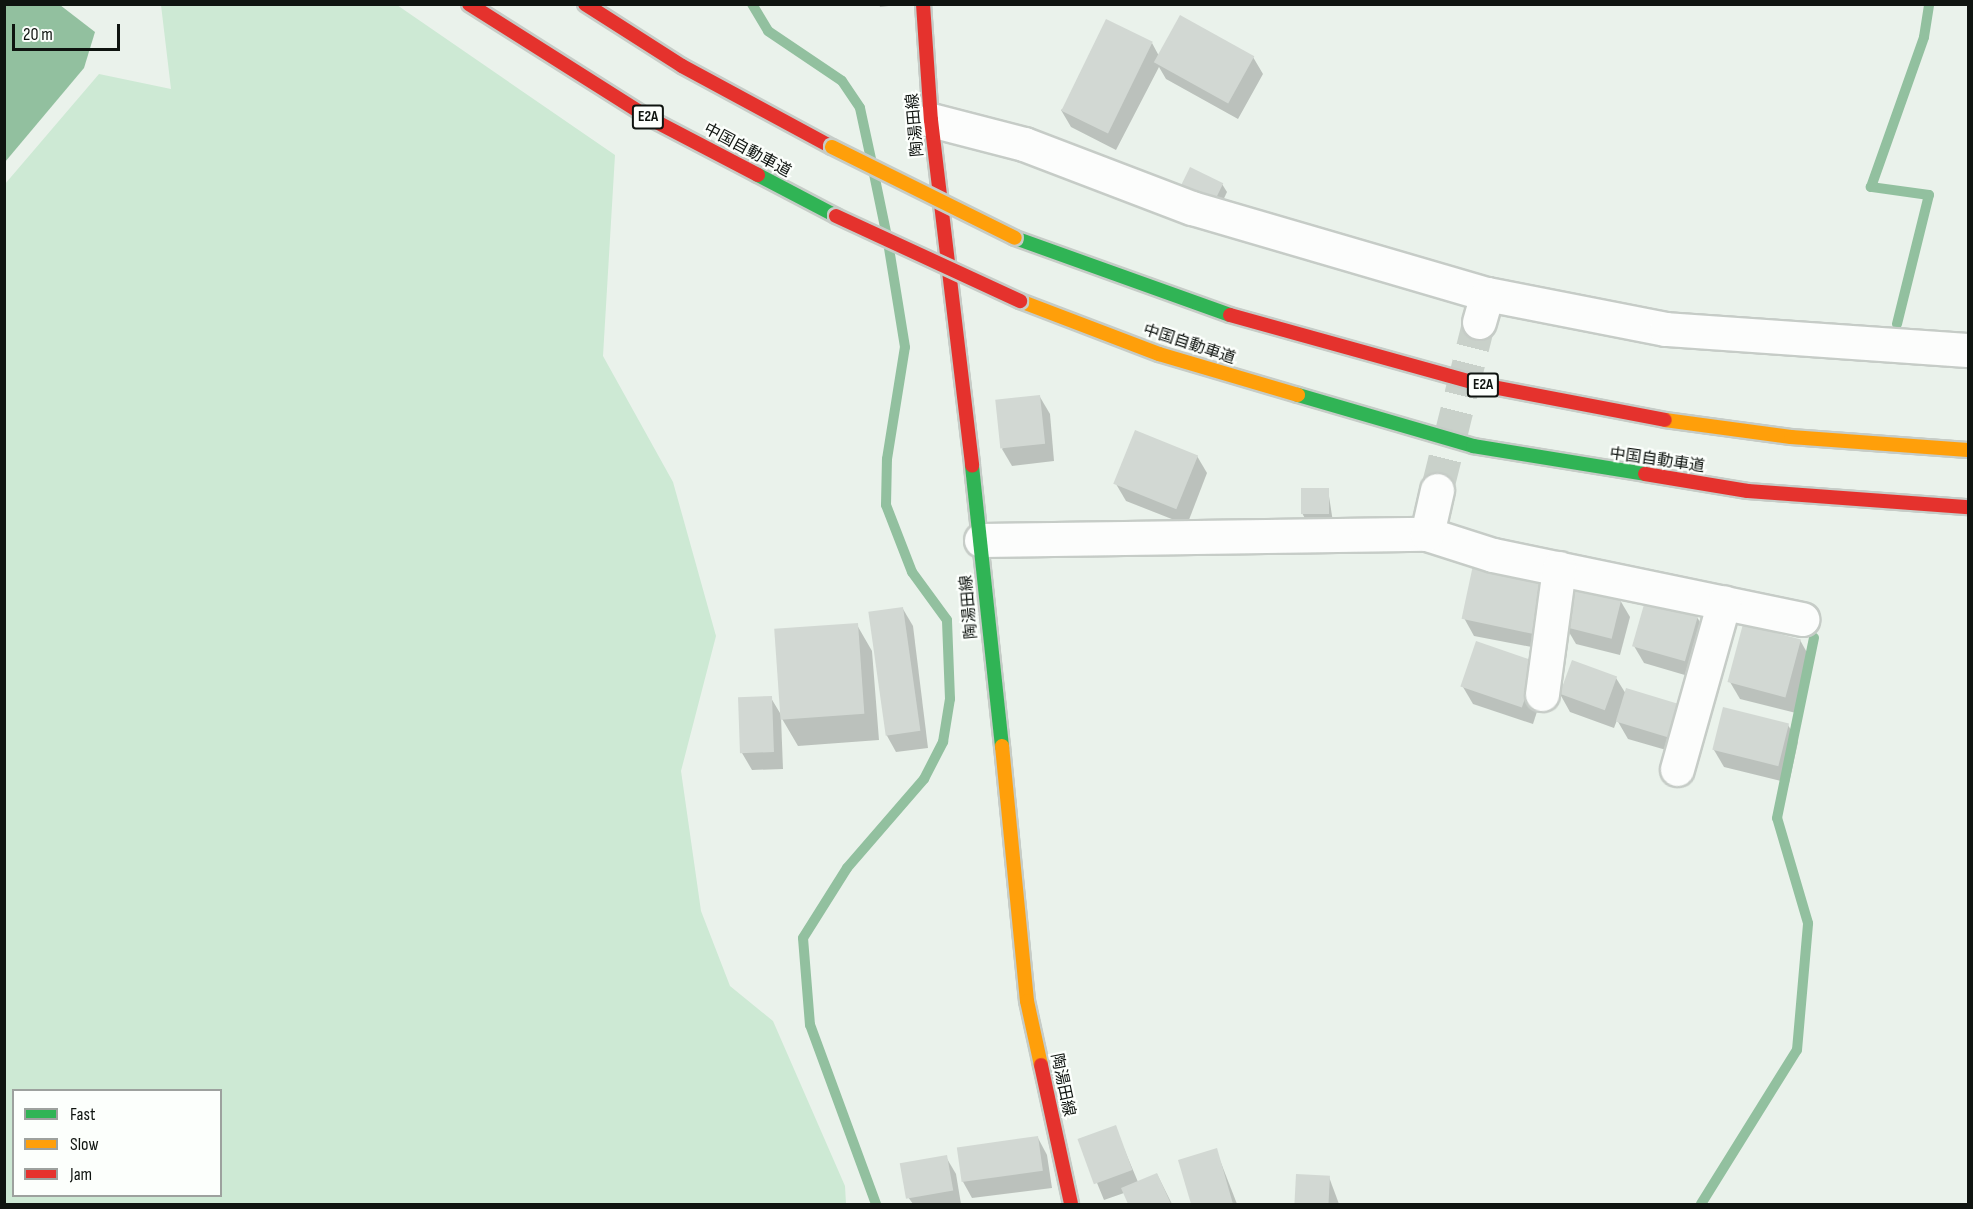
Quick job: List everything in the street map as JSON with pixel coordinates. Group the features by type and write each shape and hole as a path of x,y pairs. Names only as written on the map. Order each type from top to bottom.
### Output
{"main road":[{"name":"中国自動車道","path":"469,4 649,118 836,216 1020,301 1170,357 1473,446 1748,491 1968,507"},
{"name":"E2A","path":"585,4 682,66 832,147 1015,238 1167,295 1312,342 1482,385 1627,415 1791,437 1968,450"},
{"name":"陶湯田線","path":"923,4 931,120 981,540 1027,1001 1071,1204"}],"street":[{"path":"931,120 1024,144 1192,208 1483,308 1665,328 1968,351"},
{"path":"1427,534 1437,489"},
{"path":"981,540 1427,534 1559,568 1802,619"},
{"path":"1542,694 1559,568"},
{"path":"1677,769 1724,602"}],"shaded area":[{"path":"5,4 60,5 95,32 84,68 5,162"},
{"path":"161,5 397,5 615,155 603,356 673,482 716,636 681,771 701,911 730,986 773,1021 845,1186 846,1204 5,1204 5,184 99,74 171,89"}],"building":[{"path":"1180,15 1254,56 1228,103 1154,62"},
{"path":"1106,19 1153,42 1108,133 1061,111"},
{"path":"1190,167 1223,183 1213,204 1180,188"},
{"path":"1040,395 1045,444 1000,448 995,400"},
{"path":"1135,430 1198,455 1176,509 1113,484"},
{"path":"1301,488 1329,488 1329,514 1301,514"},
{"path":"1473,565 1548,581 1537,635 1462,619"},
{"path":"1574,587 1622,599 1612,639 1564,627"},
{"path":"1645,601 1698,616 1685,661 1632,646"},
{"path":"903,607 920,731 886,736 868,612"},
{"path":"858,623 864,714 781,720 774,629"},
{"path":"1743,624 1801,640 1785,697 1727,682"},
{"path":"1476,641 1537,662 1522,708 1460,686"},
{"path":"1572,660 1617,676 1605,710 1560,694"},
{"path":"1626,688 1680,704 1669,738 1616,721"},
{"path":"772,696 774,752 740,753 738,697"},
{"path":"1723,707 1789,723 1778,766 1712,750"},
{"path":"1116,1125 1132,1170 1094,1184 1077,1139"},
{"path":"1038,1136 1043,1171 962,1182 957,1147"},
{"path":"1217,1148 1233,1204 1191,1204 1178,1160"},
{"path":"947,1155 953,1190 906,1199 900,1163"},
{"path":"1157,1173 1171,1204 1128,1204 1121,1188"},
{"path":"1296,1174 1330,1176 1328,1204 1294,1204"}],"waterway":[{"path":"752,4 768,31 842,81 860,108 871,159"},
{"path":"1897,324 1929,195 1871,187 1924,37 1929,4"},
{"path":"874,174 886,232"},
{"path":"876,1204 810,1025 803,938 847,868 924,779 943,742 950,699 947,620 912,572 886,505 887,459 905,347 889,248"},
{"path":"1701,1204 1797,1050 1808,923 1777,818 1814,638"}],"tunnel":[{"path":"1437,490 1479,322"}],"traffic: fast":[{"path":"758,175 836,216"},
{"path":"1015,238 1230,315"},
{"path":"1298,395 1473,446 1645,474"},
{"path":"972,466 1002,746"}],"traffic: slow":[{"path":"832,147 1015,238"},
{"path":"1020,301 1159,354 1298,395"},
{"path":"1665,420 1791,437 1968,450"},
{"path":"1002,746 1027,1001 1041,1065"}],"traffic: jam":[{"path":"469,4 649,118 758,175"},
{"path":"585,4 682,66 832,147"},
{"path":"923,4 931,120 972,466"},
{"path":"836,216 1020,301"},
{"path":"1230,315 1482,385 1665,420"},
{"path":"1645,474 1748,491 1968,507"},
{"path":"1041,1065 1071,1204"}]}
